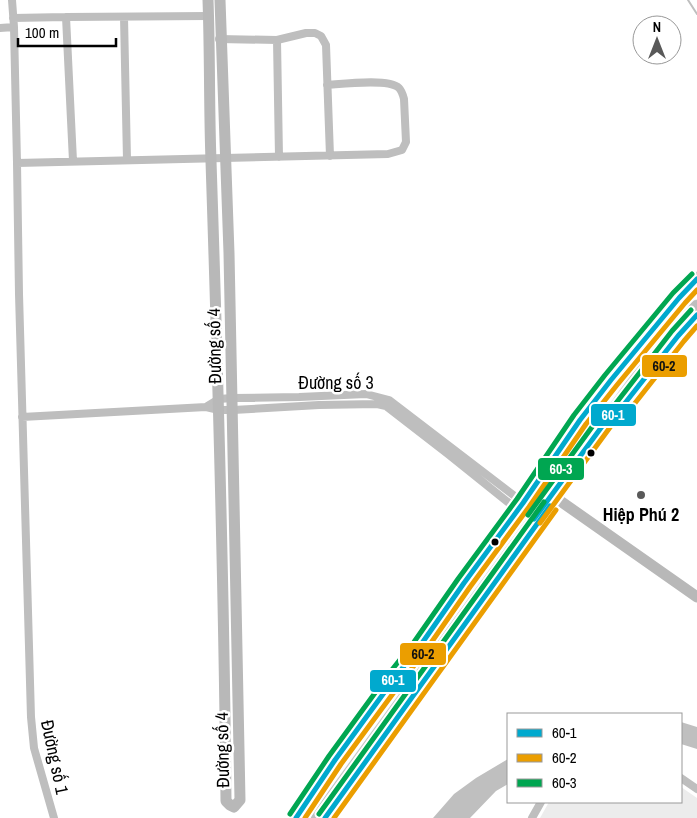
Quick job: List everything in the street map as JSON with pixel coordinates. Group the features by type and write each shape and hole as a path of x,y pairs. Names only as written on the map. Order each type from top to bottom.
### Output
{"highway":[{"path":"303,818 523,509 580,420 697,279"},
{"path":"296,818 464,583 637,359 697,288"},
{"path":"318,818 554,496 577,469 577,461 637,379 697,307"},
{"path":"606,421 618,412 697,315"},
{"path":"326,818 554,496"}],"street":[{"name":"Đường số 1","path":"12,0 18,163 22,417 31,717 34,748 54,818"},
{"name":"Đường số 4","path":"208,0 219,404 226,800 234,807 240,800 240,783 230,252 220,0"},
{"path":"13,18 208,16"},
{"path":"66,17 74,162"},
{"path":"124,17 127,160"},
{"path":"0,28 14,27"},
{"path":"209,39 277,40 306,33 315,33 321,36 326,45 330,156"},
{"path":"277,40 279,157"},
{"path":"18,163 330,156 388,154 402,150 406,142 404,99 398,87 382,82 327,85"},
{"name":"Đường số 3","path":"22,417 206,407 232,398 366,394 378,400"},
{"name":"Đường số 3","path":"219,404 233,410 369,403 378,400 389,400 523,509"},
{"path":"554,496 697,597"},
{"path":"682,779 697,790"},
{"path":"532,818 540,803"}],"shaded area":[{"path":"682,722 697,727 697,749 682,744"},
{"path":"507,760 507,785 496,791 470,818 433,818 454,794"},
{"path":"682,788 697,798 697,818 540,818 548,803 682,803"}],"waterway":[{"path":"688,0 697,14"}],"transit line":[{"name":"60-3","path":"290,814 329,756 517,499 574,415 673,293 692,274"},
{"name":"60-1","path":"296,818 335,760 420,646 580,420 679,298 697,279"},
{"name":"60-2","path":"305,818 341,764 426,650 586,424 697,290"},
{"name":"60-3","path":"528,515 600,416 613,407 672,331 691,310"},
{"name":"60-1","path":"534,519 606,421 618,412 697,315"},
{"name":"60-2","path":"540,523 611,426 624,417 697,326"},
{"name":"60-3","path":"319,814 544,502"},
{"name":"60-1","path":"325,818 550,506"},
{"name":"60-2","path":"334,818 556,510"}],"place":[{"name":"Hiệp Phú 2","path":"641,495"}]}
